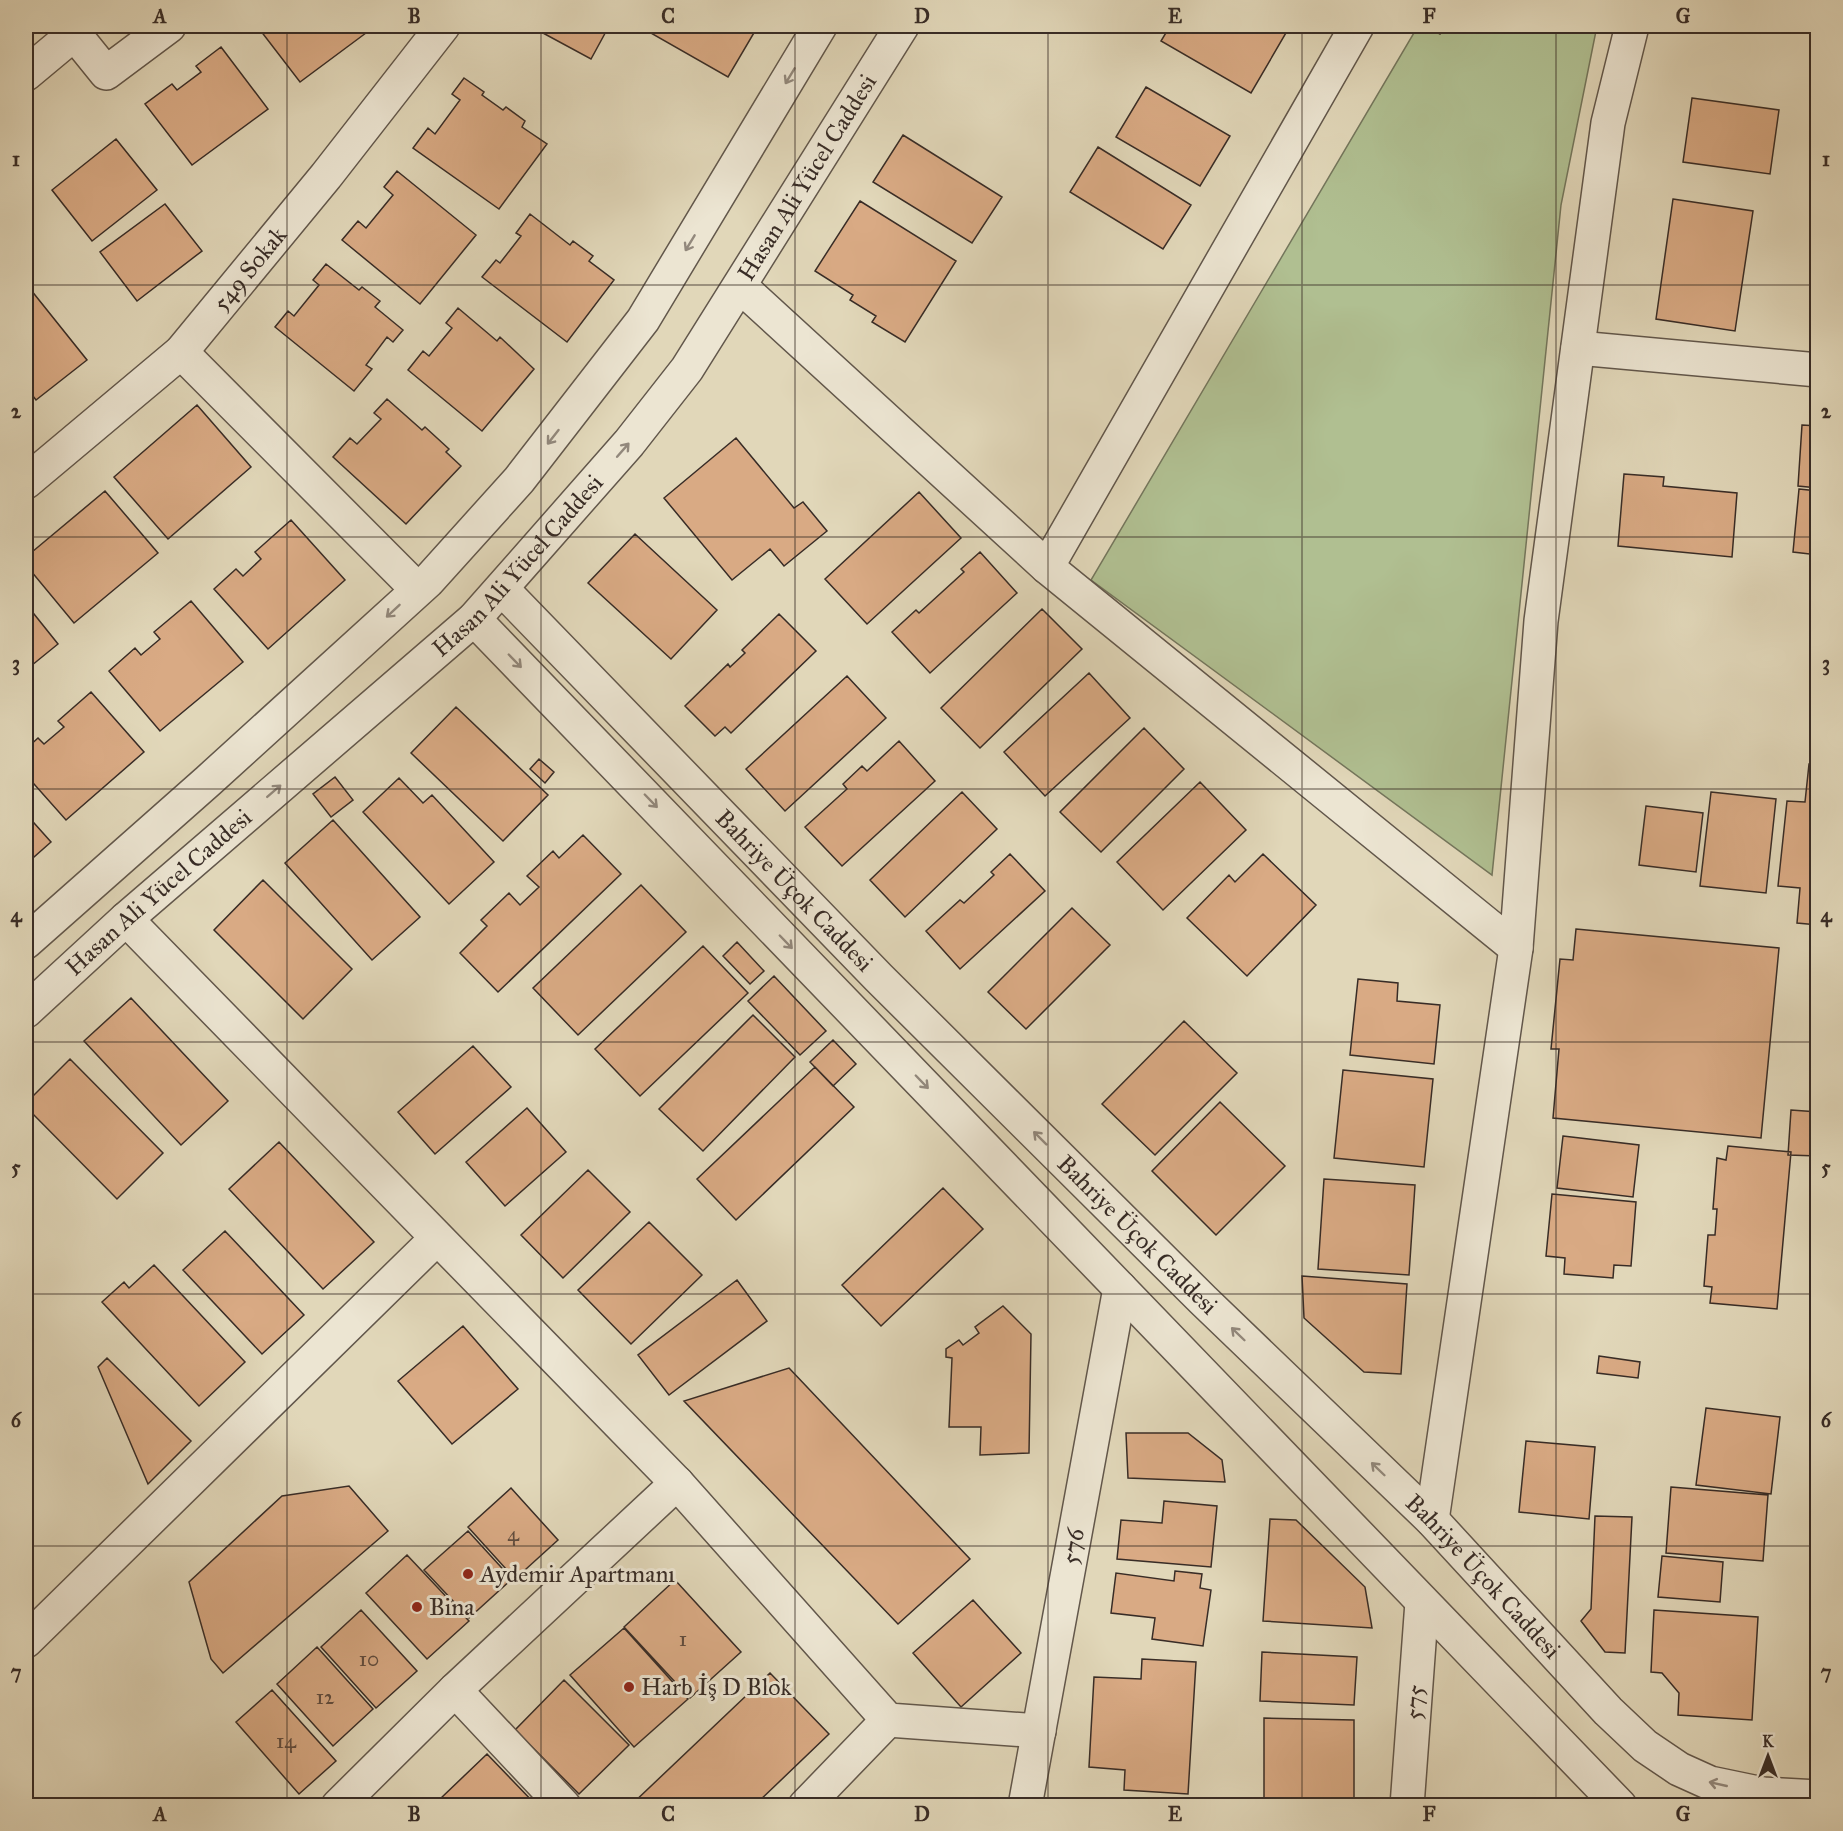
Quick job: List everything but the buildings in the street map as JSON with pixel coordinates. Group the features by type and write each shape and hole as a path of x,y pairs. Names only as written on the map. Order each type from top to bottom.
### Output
{"street":[{"path":"26,74 71,30 106,73 169,26"},
{"path":"26,942 208,782 428,581 519,480 643,320 820,26"},
{"name":"Hasan Ali Yücel Caddesi","path":"26,1011 126,919 474,619 502,589 637,434 687,369 902,26"},
{"path":"1047,567 1357,26"},
{"path":"1432,1520 1516,948 1541,621 1608,123 1632,26"},
{"name":"549 Sokak","path":"26,480 182,352 436,29"},
{"path":"740,286 1047,567 1516,948"},
{"path":"1578,348 1818,370"},
{"path":"182,352 417,589"},
{"name":"Bahriye Üçok Caddesi","path":"502,589 879,978 1203,1300 1432,1520 1608,1711 1645,1746 1679,1769 1710,1783 1763,1794 1818,1797"},
{"name":"Bahriye Üçok Caddesi","path":"474,619 1620,1806"},
{"path":"126,919 677,1484 888,1720 1039,1731"},
{"path":"26,1641 437,1238"},
{"name":"576","path":"1025,1806 1120,1288"},
{"path":"338,1806 455,1690 677,1484"},
{"name":"575","path":"1407,1806 1422,1602"},
{"path":"455,1690 564,1806"},
{"path":"805,1806 888,1720"}],"green space":[{"path":"1418,26 1597,26 1561,205 1492,875 1091,580"}],"place":[{"name":"Aydemir Apartmanı","path":"468,1574"},
{"name":"Bina","path":"417,1607"},
{"name":"Harb İş D Blok","path":"629,1687"}]}
